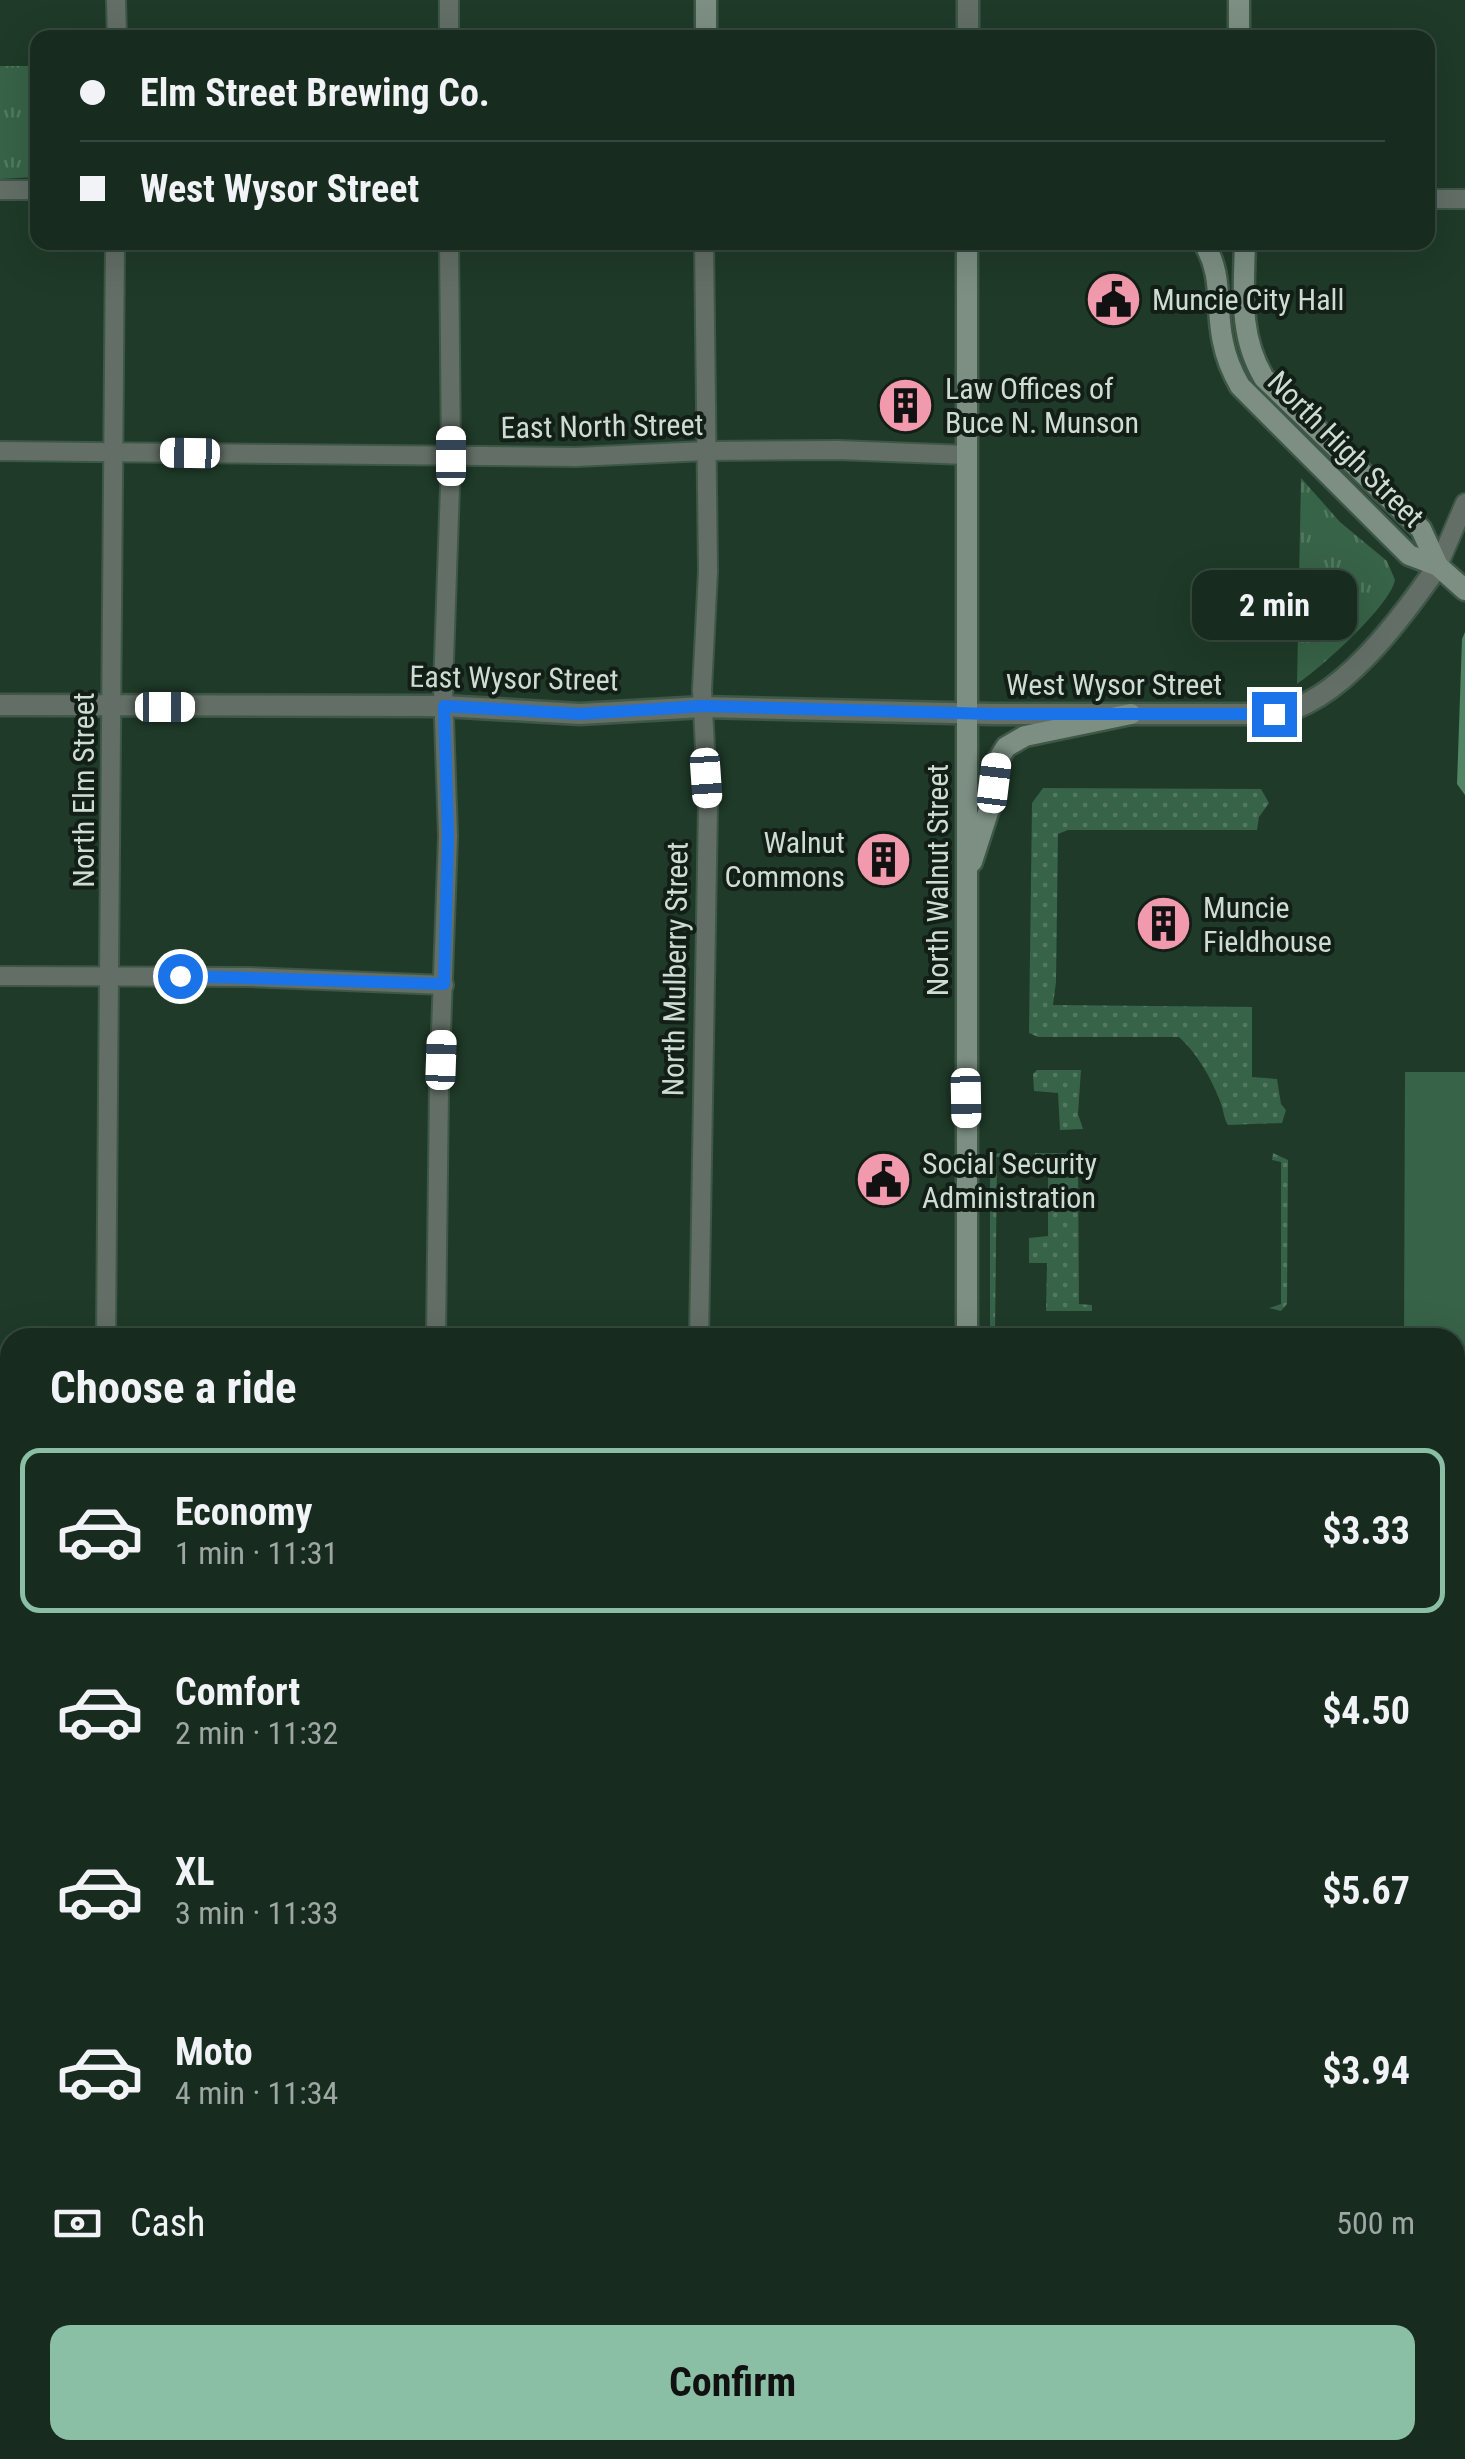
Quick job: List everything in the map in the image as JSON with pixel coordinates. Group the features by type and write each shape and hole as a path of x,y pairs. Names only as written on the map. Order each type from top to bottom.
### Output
{"main road":[{"path":"706,0 706,30"},
{"path":"1239,0 1239,30"},
{"name":"North Walnut Street","path":"967,250 968,1328"},
{"name":"North High Street","path":"1208,250 1218,277 1222,340 1240,386 1409,555 1438,566 1465,590"},
{"name":"North High Street","path":"1245,250 1246,338 1264,378 1421,528 1438,566"},
{"path":"966,878 992,803 996,763 1006,747 1025,736 1131,714"}],"street":[{"path":"116,0 117,30"},
{"path":"448,30 449,0"},
{"path":"968,0 968,30"},
{"path":"0,190 30,190"},
{"path":"1435,199 1465,199"},
{"name":"North Elm Street","path":"106,1328 115,250"},
{"path":"436,1328 438,1088 448,836 444,706 451,456 450,250"},
{"name":"North Mulberry Street","path":"699,1328 708,805 703,706 708,571 704,250"},
{"name":"East North Street","path":"0,451 576,457 706,451 966,455"},
{"path":"1438,566 1465,503"},
{"name":"West Wysor Street","path":"967,714 1274,714 1307,706 1360,662 1411,605 1438,566"},
{"name":"East Wysor Street","path":"0,705 444,706 580,714 703,706 967,714"},
{"path":"0,976 250,977 444,984"}],"green space":[{"path":"0,66 30,66 30,177 0,179"},
{"path":"1301,478 1340,522 1387,561 1395,580 1368,620 1297,684"},
{"path":"1043,788 1261,789 1269,803 1259,817 1257,830 1068,830 1058,834 1053,1005 1252,1007 1252,1077 1277,1079 1281,1104 1286,1110 1282,1123 1228,1125 1208,1075 1179,1037 1038,1037 1029,1033 1032,803"},
{"path":"1037,1070 1081,1070 1078,1114 1083,1129 1060,1130 1058,1093 1034,1091 1033,1074"},
{"path":"1405,1072 1465,1072 1465,1328 1404,1328"},
{"path":"998,1153 1010,1154 1008,1158 997,1157 995,1328 990,1328 990,1160"},
{"path":"1035,1153 1093,1154 1094,1159 1078,1160 1079,1304 1092,1305 1092,1311 1046,1311 1047,1263 1029,1263 1029,1238 1048,1236 1048,1160 1036,1159"},
{"path":"1273,1153 1288,1160 1287,1304 1281,1311 1269,1308 1281,1304 1281,1162 1272,1160"}],"shaded area":[{"path":"1465,632 1465,795 1457,784"}],"place":[{"name":"Muncie City Hall","path":"1113,299"},
{"name":"Law Offices of Buce N. Munson","path":"906,405"},
{"name":"Walnut Commons","path":"884,859"},
{"name":"Muncie Fieldhouse","path":"1164,924"},
{"name":"Social Security Administration","path":"883,1180"}],"route":[{"path":"180,976 444,984 448,836 444,706 580,714 703,706 992,714 1274,714"}]}
